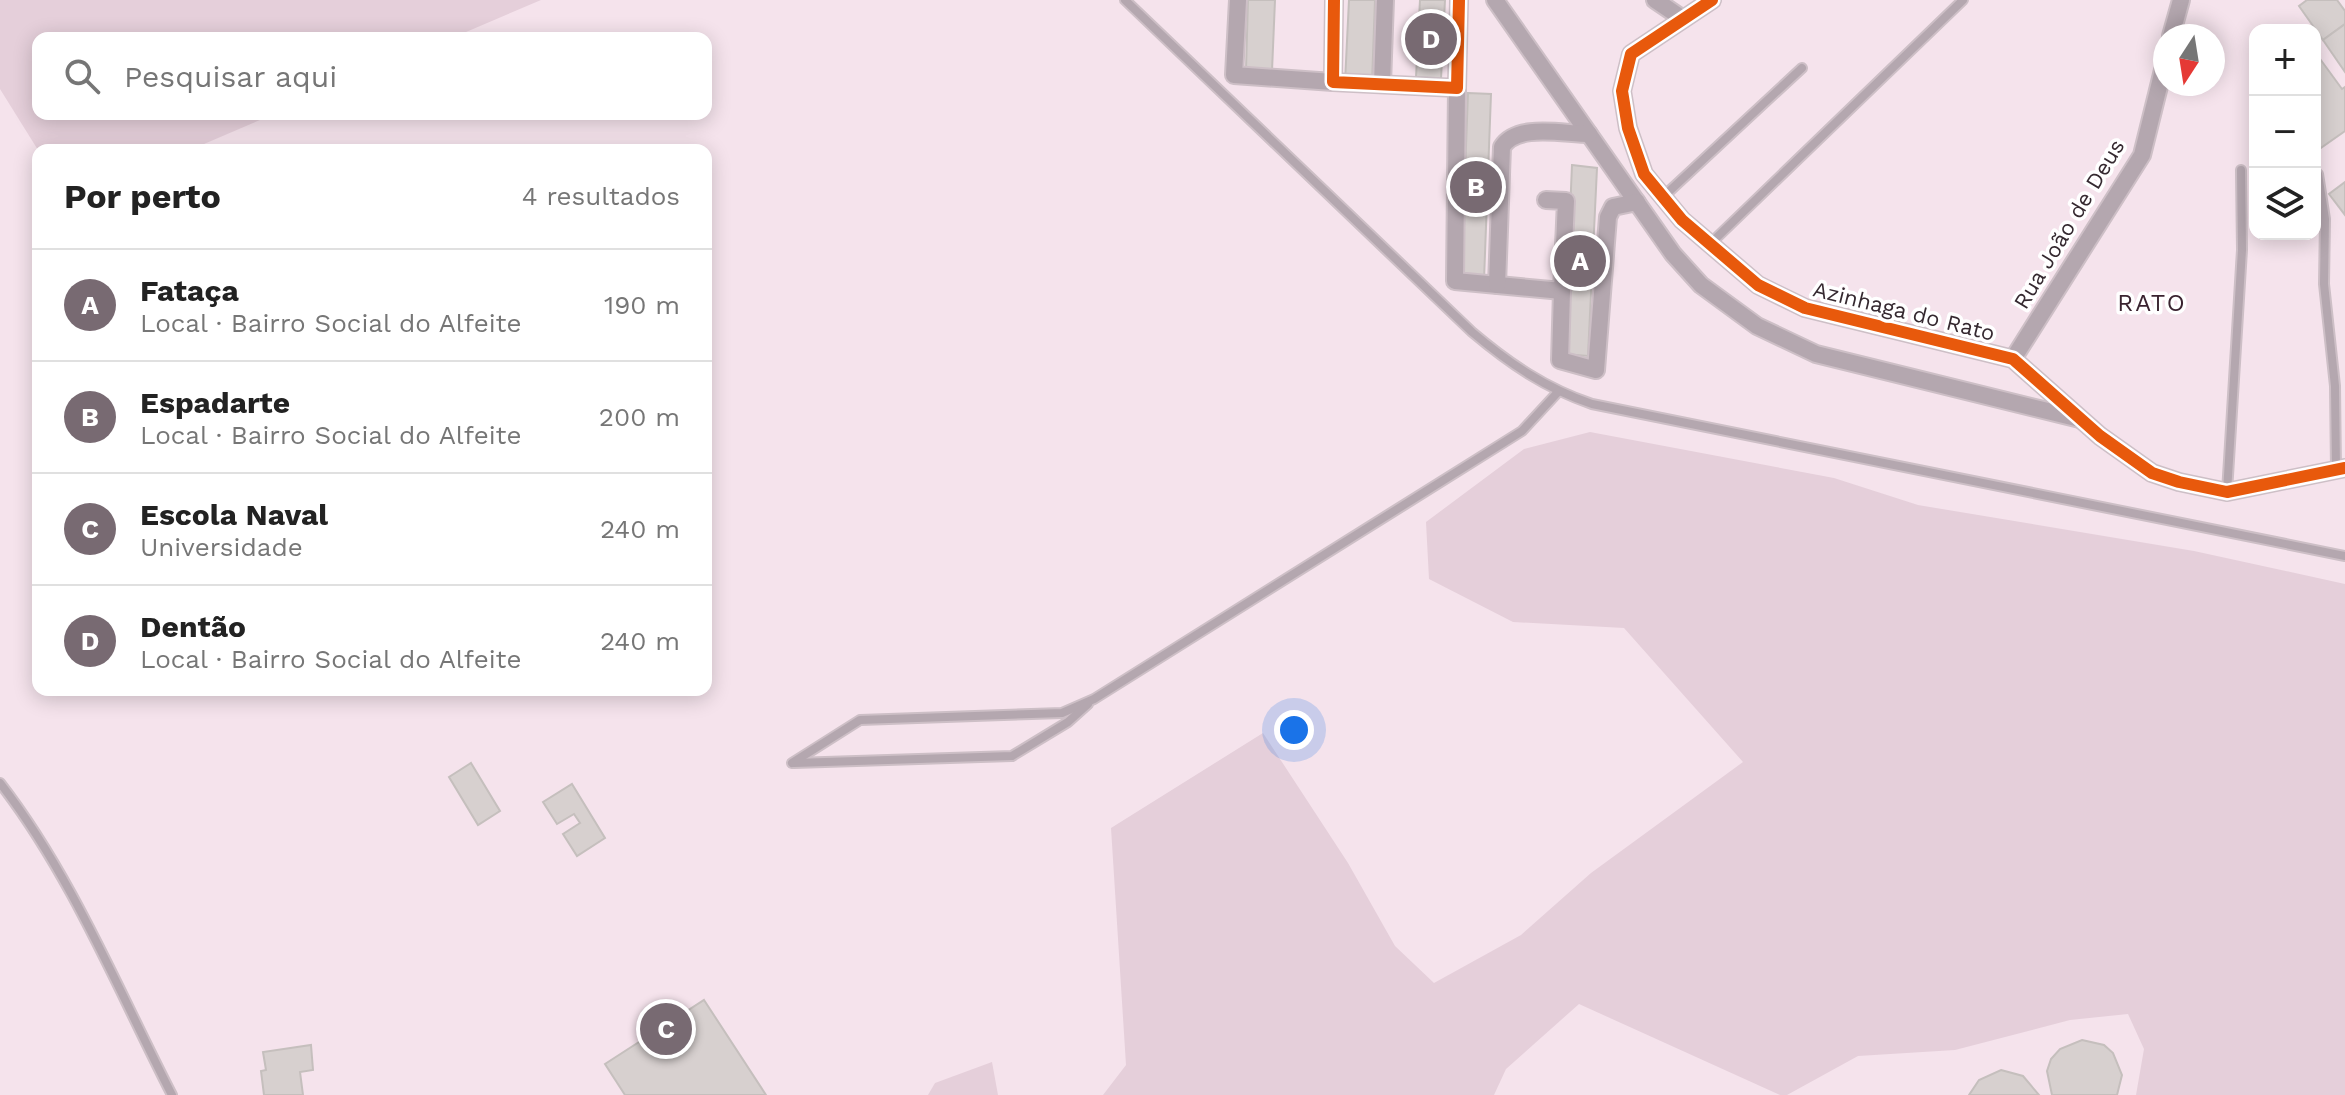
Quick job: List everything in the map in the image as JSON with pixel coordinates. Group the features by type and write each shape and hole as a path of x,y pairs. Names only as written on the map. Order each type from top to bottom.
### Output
{"street":[{"path":"1238,0 1234,75 1457,88"},
{"path":"1333,82 1334,0"},
{"path":"1382,84 1385,0"},
{"path":"1459,0 1455,281 1562,291"},
{"path":"1495,0 1673,254 1701,285 1727,306 1783,340 1858,366 2081,420"},
{"path":"1655,0 1683,19"},
{"name":"Azinhaga do Rato","path":"1712,0 1631,54 1622,91 1628,128 1644,174 1709,245 1758,285 1805,308 2013,359 2081,420 2152,473 2204,489 2227,492 2340,470"},
{"path":"2174,24 2181,0"},
{"name":"Rua João de Deus","path":"2013,359 2142,155 2157,96"},
{"path":"1497,285 1502,147 1508,138 1519,133 1589,134"},
{"path":"1546,200 1566,201 1560,360 1596,370 1608,217 1613,207 1637,202"}],"lane":[{"path":"1125,0 1472,332 1503,359 1558,392 1592,404 2345,556"},
{"path":"1709,245 1963,0"},
{"path":"1663,197 1802,68"},
{"path":"2227,492 2242,250 2241,170"},
{"path":"2321,193 2325,219 2324,284 2340,470"},
{"path":"1094,699 1068,722 1012,756 792,763 860,720 1062,713 1094,699 1522,431 1558,392"},
{"path":"0,783 30,822 55,864 172,1095"}],"shaded area":[{"path":"0,0 541,0 466,32 32,32 32,120 260,120 204,144 34,144 0,89"},
{"path":"1590,432 1834,478 1918,505 2194,551 2345,584 2345,1095 2136,1095 2144,1049 2128,1014 2070,1020 1955,1050 1858,1056 1787,1095 1780,1095 1579,1004 1506,1069 1494,1095 1103,1095 1126,1065 1111,828 1263,733 1348,863 1395,946 1434,983 1521,935 1591,873 1743,762 1624,628 1513,622 1429,579 1426,522 1524,449"},
{"path":"992,1062 998,1095 928,1095 935,1083"}],"building":[{"path":"1248,0 1275,0 1272,71 1246,69"},
{"path":"1349,0 1375,0 1372,83 1345,82"},
{"path":"1420,0 1445,0 1441,79 1416,77"},
{"path":"2307,0 2337,0 2345,11 2345,24 2323,40 2321,24 2312,24 2299,6"},
{"path":"2345,24 2345,72 2323,40"},
{"path":"2321,60 2342,89 2345,87 2345,131 2321,148"},
{"path":"1468,93 1491,94 1484,280 1461,279"},
{"path":"1572,165 1597,168 1588,356 1564,354"},
{"path":"2345,182 2345,215 2329,194"},
{"path":"471,763 500,811 478,825 449,777"},
{"path":"572,784 605,838 577,856 563,834 580,823 574,814 557,824 543,802"},
{"path":"704,1000 766,1095 625,1095 605,1064"},
{"path":"2082,1040 2104,1045 2113,1053 2122,1075 2117,1095 2052,1095 2047,1071 2051,1059 2060,1049"},
{"path":"311,1045 313,1070 300,1072 303,1095 264,1095 261,1071 266,1070 263,1052"},
{"path":"2001,1070 2023,1076 2039,1095 1969,1095 1979,1080"}],"cycle path":[{"path":"1334,0 1333,82 1457,88 1459,0"},
{"path":"1712,0 1631,54 1622,91 1628,128 1644,174 1682,220 1758,285 1805,308 2013,359 2100,436 2152,473 2179,482 2227,492 2345,468"}],"place":[{"name":"Dentão","path":"1431,39"},
{"name":"Espadarte","path":"1476,187"},
{"name":"Fataça","path":"1580,261"},
{"name":"Escola Naval","path":"666,1029"}],"district":[{"name":"RATO","path":"2152,303"}]}
